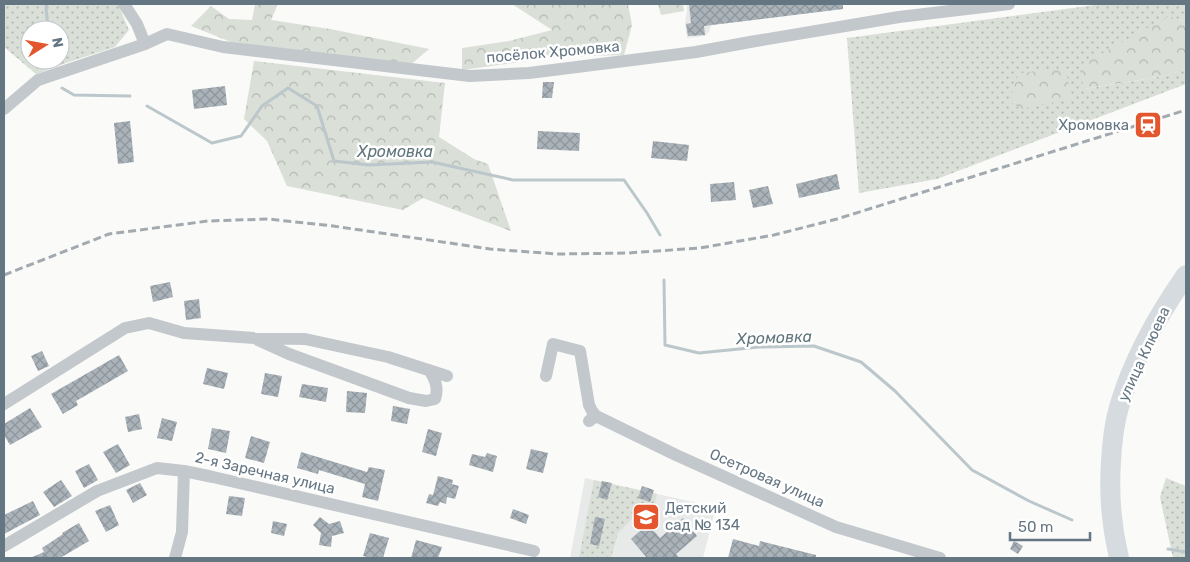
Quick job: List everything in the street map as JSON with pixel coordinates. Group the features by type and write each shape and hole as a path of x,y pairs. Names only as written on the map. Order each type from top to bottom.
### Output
{"main road":[{"name":"улица Клюева","path":"1119,558 1112,523 1111,498 1113,439 1119,408 1131,374 1154,325 1186,274"},
{"path":"1103,558 1112,523"}],"street":[{"path":"124,4 137,24 145,44"},
{"name":"посёлок Хромовка","path":"4,109 38,80 145,44 167,34 223,47 470,76 529,73 696,52 899,17 1010,4"},
{"path":"4,404 125,328 149,322 184,333 254,338 305,339 388,357 447,376"},
{"path":"254,338 289,354 409,398 426,401 435,399 437,392 433,376 429,370"},
{"name":"Осетровая улица","path":"546,376 553,344 580,351 592,418 836,527 940,558"},
{"name":"2-я Заречная улица","path":"4,546 97,491 157,468 184,471 534,551"},
{"path":"175,558 182,532 184,471"}],"shaded area":[{"path":"686,4 709,4 711,26 705,36 687,38 685,24"},
{"name":"Детский сад № 134","path":"585,478 716,507 703,558 570,558"}],"green space":[{"path":"4,4 118,4 129,30 115,47 70,62 70,20 20,20 20,60 4,47"},
{"path":"255,4 278,4 271,20 330,29 429,49 409,66 231,42 191,26 211,6 229,19 252,20"},
{"path":"512,4 628,4 632,25 624,55 557,57 462,70 462,48 509,41 552,30"},
{"path":"658,4 683,4 684,11 661,15"},
{"path":"1103,4 1186,4 1186,22 1169,16 1085,89 1164,76 1186,69 1186,84 937,179 859,193 847,38"},
{"path":"1169,16 1186,22 1186,69 1164,76 1084,89 1079,66"},
{"path":"254,61 445,83 439,137 474,159 488,164 511,231 423,198 403,210 287,186 267,141 244,119"},
{"path":"1066,69 1071,99 1021,109 1009,101 1019,73"},
{"path":"31,70 47,70 36,74"},
{"path":"1166,478 1186,486 1186,558 1173,558 1160,497"},
{"path":"594,480 657,494 653,511 637,514 618,533 611,558 579,558"}],"building":[{"path":"689,4 843,4 843,9 704,26 705,35 688,36 686,24 691,23"},
{"path":"543,82 554,82 552,98 542,98"},
{"path":"225,86 227,105 194,109 192,90"},
{"path":"130,121 134,162 118,164 114,123"},
{"path":"538,131 580,133 579,151 537,149"},
{"path":"653,141 689,145 687,161 651,158"},
{"path":"837,174 840,189 799,198 796,184"},
{"path":"734,182 736,200 711,202 710,184"},
{"path":"768,186 773,204 753,208 749,190"},
{"path":"170,282 173,297 153,302 150,286"},
{"path":"199,299 201,318 186,320 184,301"},
{"path":"42,351 49,366 38,371 31,356"},
{"path":"119,355 128,371 76,401 78,405 63,414 51,394"},
{"path":"207,368 228,373 224,389 203,384"},
{"path":"265,373 282,376 278,397 261,394"},
{"path":"302,384 328,388 326,402 299,397"},
{"path":"347,391 367,393 365,413 346,412"},
{"path":"393,406 410,409 407,424 391,421"},
{"path":"30,408 42,427 10,445 4,435 4,424"},
{"path":"139,414 142,429 128,432 125,417"},
{"path":"162,418 177,422 172,441 157,438"},
{"path":"212,428 230,431 226,453 208,449"},
{"path":"428,429 442,433 436,456 422,452"},
{"path":"251,436 270,442 264,463 245,458"},
{"path":"118,444 130,465 116,473 103,452"},
{"path":"531,449 548,453 543,473 526,469"},
{"path":"301,452 367,472 369,467 385,470 378,501 362,497 365,484 319,470 318,474 297,468"},
{"path":"487,453 497,456 493,472 469,465 472,454 485,457"},
{"path":"89,464 98,480 84,488 75,471"},
{"path":"438,476 453,480 452,484 459,486 455,499 447,497 446,504 440,502 438,506 426,503 429,494 433,495"},
{"path":"61,480 72,496 54,507 43,492"},
{"path":"602,481 612,483 607,500 598,497"},
{"path":"140,483 147,495 133,503 126,490"},
{"path":"642,486 654,490 650,502 638,498"},
{"path":"229,496 245,498 242,516 226,514"},
{"path":"33,501 40,515 4,534 4,515"},
{"path":"110,505 119,525 106,532 95,511"},
{"path":"513,509 529,515 526,524 510,518"},
{"path":"320,517 329,524 340,521 344,533 332,536 331,547 319,545 321,533 313,525"},
{"path":"595,517 605,519 599,546 590,544"},
{"path":"683,518 697,536 676,554 679,558 647,558 631,539 648,524 660,538"},
{"path":"273,521 287,524 284,536 271,533"},
{"path":"79,523 89,541 60,558 30,558 44,552 42,548"},
{"path":"370,533 389,538 383,558 363,556"},
{"path":"733,539 759,546 760,541 816,555 816,558 728,558"},
{"path":"416,540 442,547 438,558 411,558"},
{"path":"1014,541 1023,546 1018,554 1010,549"}],"waterway":[{"name":"Хромовка","path":"47,4 47,20"},
{"name":"Хромовка","path":"62,88 74,95 130,96"},
{"name":"Хромовка","path":"147,106 212,143 241,136 262,106 288,88 317,106 334,161 369,165 432,162 513,180 624,180 660,235"},
{"name":"Хромовка","path":"664,280 665,345 699,353 759,347 814,346 861,362 895,391 972,470 1029,501 1072,520"},
{"name":"Хромовка","path":"1168,549 1186,552"}],"railway":[{"path":"4,275 109,234 208,221 268,219 333,226 490,249 557,254 628,253 700,248 774,235 837,219 1186,110"}],"place":[{"name":"Хромовка","path":"1148,125"},
{"name":"Детский сад № 134","path":"646,517"}]}
